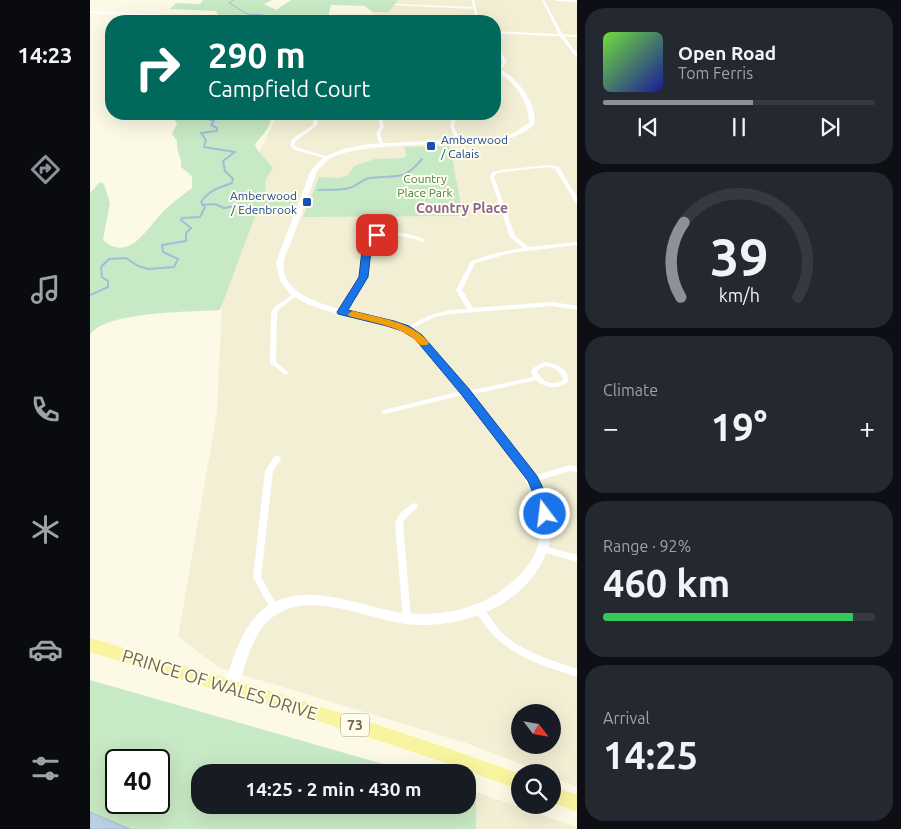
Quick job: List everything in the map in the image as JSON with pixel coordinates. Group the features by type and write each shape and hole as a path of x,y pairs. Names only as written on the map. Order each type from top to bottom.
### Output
{"main road":[{"name":"PRINCE OF WALES DRIVE","path":"90,645 231,686 450,756 511,779"},
{"path":"561,798 577,804"}],"street":[{"path":"473,0 477,15"},
{"path":"543,0 561,35 577,58"},
{"path":"556,0 577,1"},
{"path":"396,4 475,8"},
{"path":"90,12 150,15"},
{"path":"501,32 577,36"},
{"path":"501,54 505,62 501,66"},
{"path":"231,686 248,640 262,619 275,609 298,601 324,601 407,619 436,618 462,614 479,609 505,596 523,582 534,566 542,549 547,532 542,498 533,479 418,337 406,329 308,302 296,294 283,279 280,270 280,262 314,170 326,158 345,150 382,145 484,142 522,132 532,124 532,115 515,81 501,72"},
{"path":"315,120 315,125 294,140 292,145 297,149 326,158"},
{"path":"380,120 382,126 378,134 382,145"},
{"path":"453,120 452,126 459,143"},
{"path":"526,248 513,237 492,177 494,173 545,166 557,168 577,205"},
{"path":"342,312 363,277 369,238 377,235 410,235 422,240"},
{"path":"471,310 459,290 473,262 486,257 526,248 577,243"},
{"path":"286,373 273,363 274,315 276,308 296,294"},
{"path":"406,329 433,316 471,310 552,304 577,308"},
{"path":"384,412 536,378 552,386 562,385 566,378 560,369 544,364 535,369 536,378"},
{"path":"275,609 257,576 269,471 277,459"},
{"path":"533,479 570,468 577,470"},
{"path":"407,619 399,523 404,514 414,506"},
{"path":"542,549 577,560"},
{"path":"479,609 489,626 507,644 531,658 577,673"}],"shaded area":[{"path":"383,0 577,0 577,787 561,780 561,764 520,764 466,743 220,668 178,637 217,412 222,304 259,153 274,120 501,120 501,15 372,15 373,12 366,3"},
{"path":"476,792 511,804 511,814 539,814 577,827 577,829 476,829"}],"green space":[{"path":"203,0 273,0 264,4 276,10 291,0 398,0 389,12 373,12 365,6 331,5 328,15 218,15 216,11 170,9 176,3 200,4"},
{"path":"175,120 270,120 264,134 255,144 273,168 265,181 266,192 299,196 292,210 281,214 257,211 220,310 171,312 130,317 112,321 98,327 90,335 90,193 100,182 104,184 110,203 103,240 113,246 122,248 131,245 139,239 167,208 192,188 192,176 181,167 177,141 172,134 177,124"},
{"name":"Country Place Park","path":"450,146 463,216 303,217 319,177 340,178 348,175 354,166 375,159 403,158 407,156 404,147"},
{"path":"90,680 383,764 191,764 191,814 476,814 476,829 130,829 90,812"}],"water":[{"path":"90,812 130,829 90,829"}],"waterway":[{"path":"234,0 229,3 247,14 263,15"},
{"path":"203,205 201,202 207,195 232,183 233,179 225,171 223,161 235,152 204,147 206,140 201,133 217,131 217,128 211,125 214,121 211,120"},
{"path":"318,190 345,189 367,179 404,175 422,159"},
{"path":"203,205 215,204 224,208 242,205"},
{"path":"90,295 108,287 108,281 102,277 101,267 109,259 126,258 138,266 148,269 174,267 178,259 163,252 162,245 186,241 186,233 191,228 181,220 182,218 200,217 205,207 203,205"}],"slow traffic":[{"path":"353,314 391,323 406,329 424,343"}],"place":[{"name":"Amberwood / Calais","path":"431,146"},
{"name":"Amberwood / Edenbrook","path":"307,202"}],"district":[{"name":"Country Place","path":"462,208"}],"route":[{"path":"377,235 369,238 363,277 342,312 391,323 406,329 418,337 465,392 533,479 542,498 545,514"}]}
